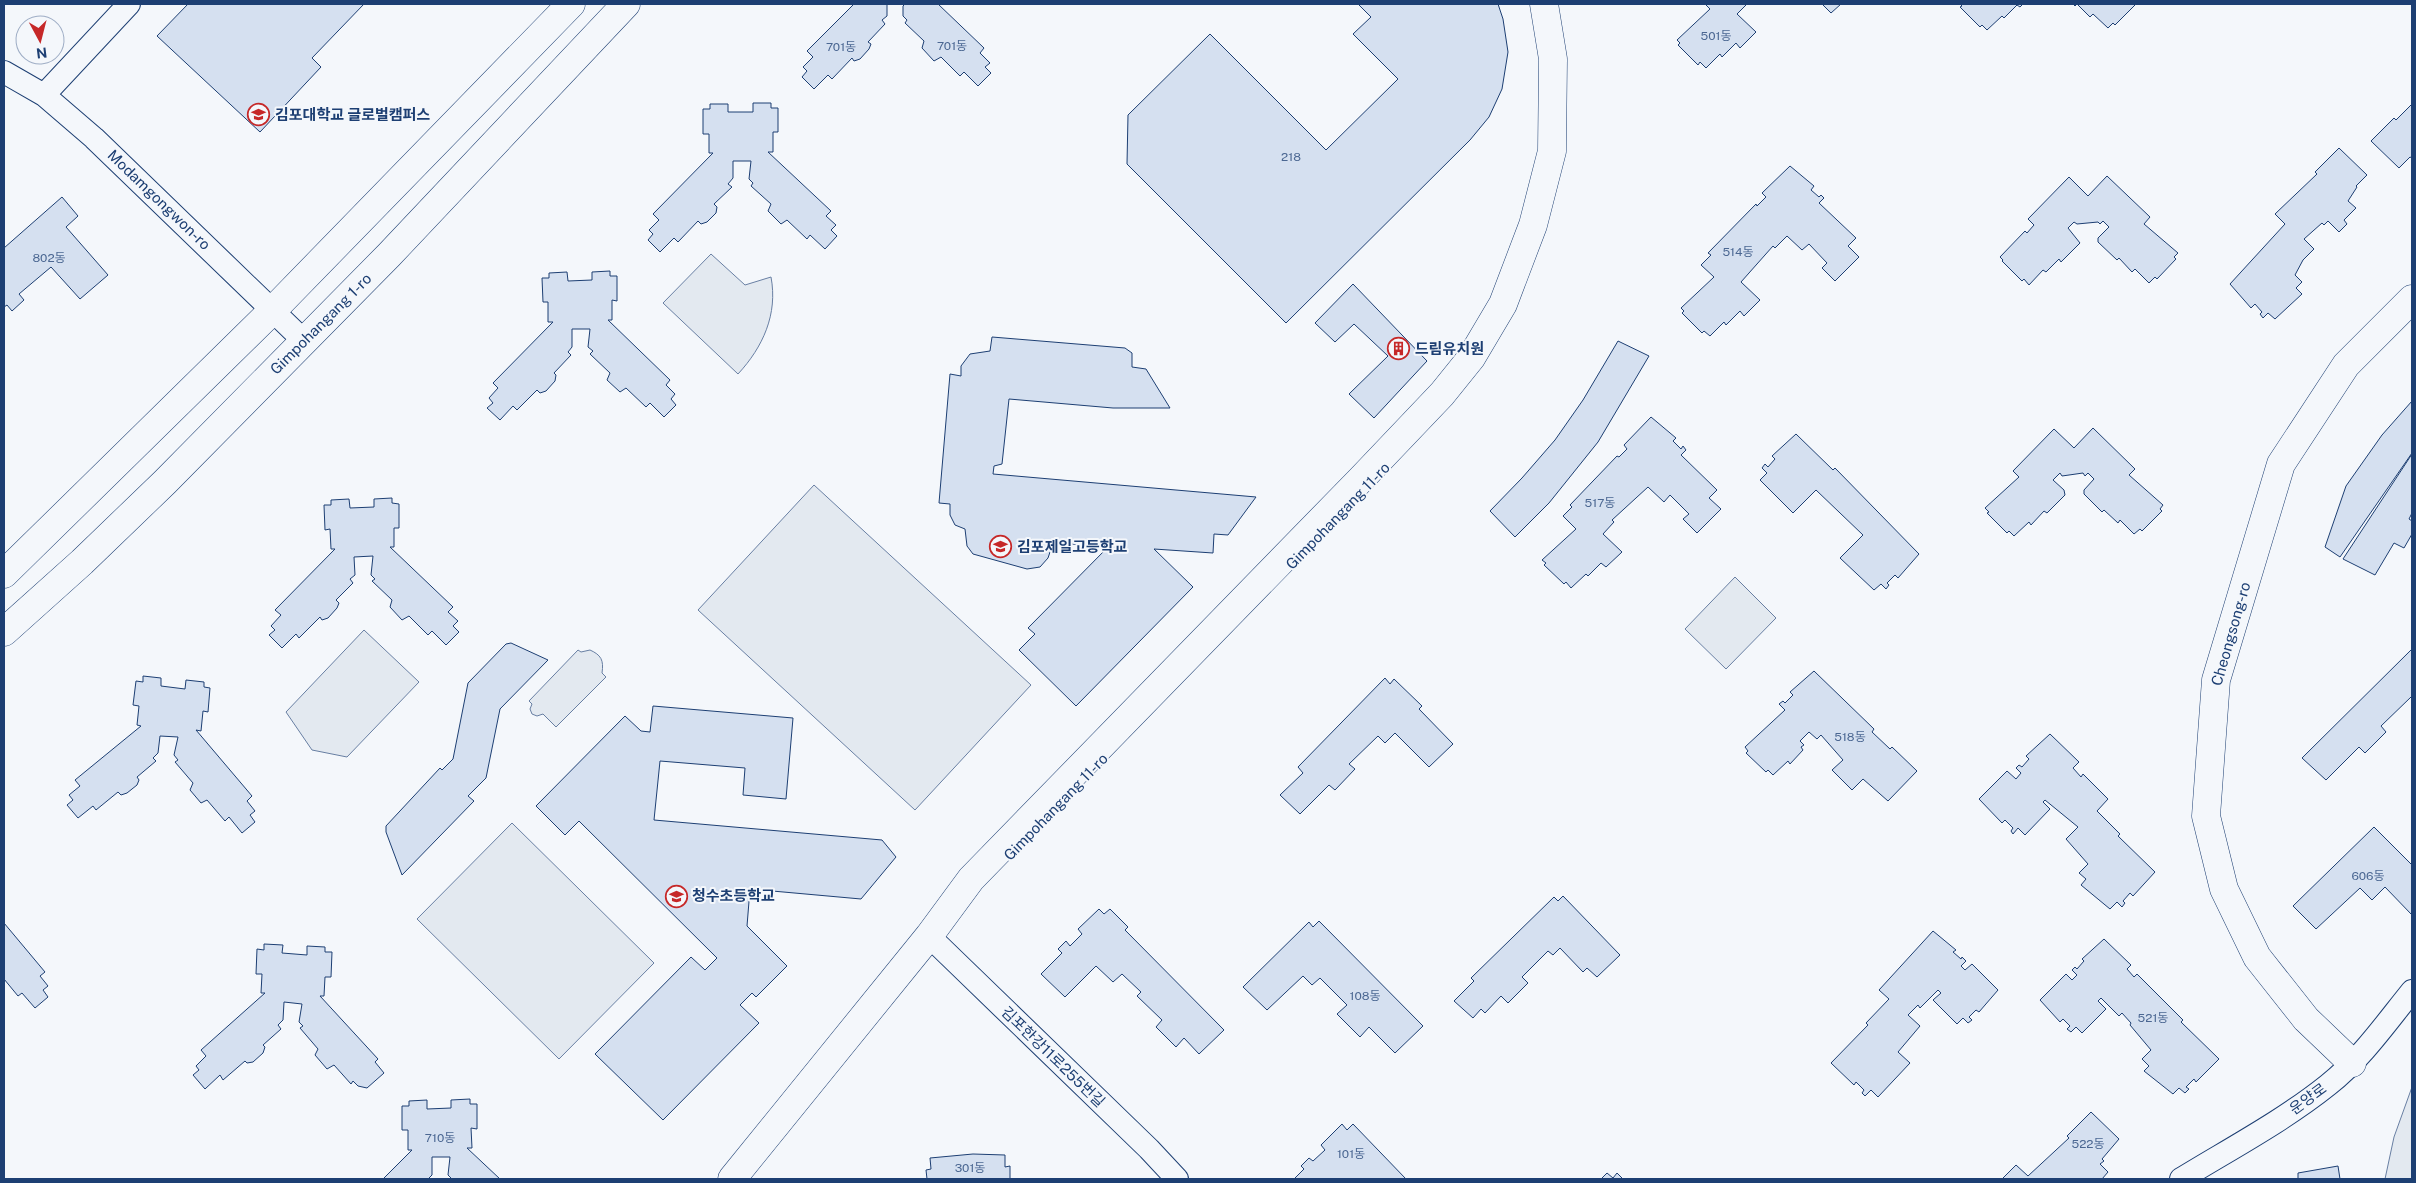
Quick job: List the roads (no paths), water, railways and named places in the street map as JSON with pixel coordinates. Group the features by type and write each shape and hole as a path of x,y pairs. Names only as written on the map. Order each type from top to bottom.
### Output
{"street":[{"path":"44,95 129,4"},
{"path":"4,574 273,310 571,4"},
{"name":"Gimpohangang 1-ro","path":"4,632 82,562 165,482 303,340 389,255 626,4"},
{"name":"Gimpohangang 11-ro","path":"732,1179 928,936 971,879 1362,478 1442,394 1470,358 1503,304 1533,225 1552,151 1553,59 1544,4"},
{"name":"Gimpohangang 11-ro","path":"928,936 972,896 1023,840 1447,404 1480,364 1514,309 1543,232 1562,156 1564,59 1556,4"},
{"name":"Modamgongwon-ro","path":"4,72 44,95 94,138 303,340"},
{"name":"Cheongsong-ro","path":"2352,1063 2306,1019 2257,957 2224,890 2206,816 2216,680 2281,464 2346,365 2412,299"},
{"name":"김포한강11로255번길","path":"928,936 1149,1149 1176,1179"},
{"name":"운양로","path":"2181,1179 2291,1112 2329,1084 2352,1063 2412,991"}],"place":[{"name":"김포대학교 글로벌캠퍼스","path":"259,115"},
{"name":"드림유치원","path":"1399,349"},
{"name":"김포제일고등학교","path":"1001,547"},
{"name":"청수초등학교","path":"676,896"}]}
